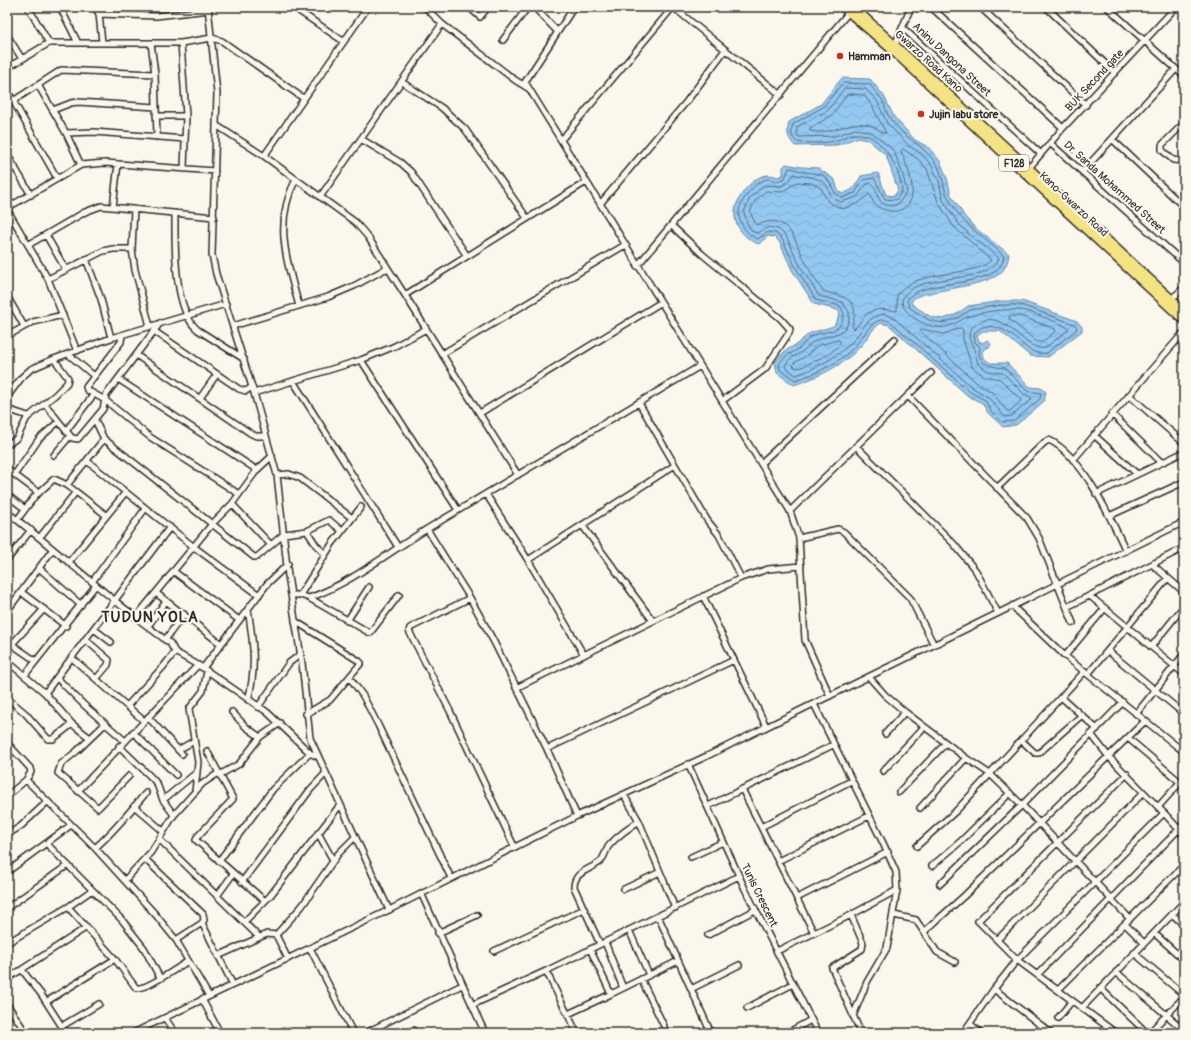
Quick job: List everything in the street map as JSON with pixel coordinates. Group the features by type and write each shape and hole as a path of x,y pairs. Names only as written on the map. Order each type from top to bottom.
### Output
{"main road":[{"name":"Gwarzo Road Kano","path":"848,9 895,45 1184,311"},
{"name":"Kano-Gwarzo Road","path":"848,9 1184,320"}],"street":[{"path":"28,7 49,43"},
{"path":"60,7 78,43"},
{"path":"95,7 99,14 102,42"},
{"path":"293,7 343,41"},
{"path":"264,156 303,98 368,7"},
{"path":"425,7 442,24 515,80 528,88"},
{"path":"469,7 480,17 488,7"},
{"path":"503,40 528,7"},
{"path":"534,7 557,31"},
{"path":"561,140 673,7 781,95"},
{"path":"895,45 911,7"},
{"path":"931,7 1063,128"},
{"path":"980,7 1086,105"},
{"path":"1046,7 1115,73"},
{"path":"1107,7 1184,76"},
{"path":"573,8 525,80 528,88 660,303 790,511 799,538 805,640 830,696"},
{"name":"BUK Second gate","path":"1029,168 1063,128 1086,105 1173,8"},
{"path":"99,14 156,16 208,9 217,93 212,255 216,274 244,360 277,476 291,595 301,654 306,714 310,738 316,756 389,910"},
{"path":"638,266 781,95 848,9"},
{"path":"320,197 442,24"},
{"name":"Aninu Dangona Street","path":"903,28 1041,154"},
{"path":"7,35 22,59"},
{"path":"7,68 49,43 181,43 212,38 222,41 303,98"},
{"path":"151,43 155,74 157,137"},
{"path":"181,43 186,116 184,168"},
{"path":"600,204 686,101 725,50"},
{"path":"1083,170 1176,69"},
{"path":"13,101 62,70 155,74"},
{"path":"402,82 442,108 465,129 528,218"},
{"path":"38,85 66,133 81,165"},
{"path":"7,90 57,178"},
{"path":"53,110 71,102 156,107"},
{"path":"156,116 186,116"},
{"path":"1184,123 1162,145 1162,150 1173,160 1184,161"},
{"path":"216,125 264,156 355,222 368,237 518,475"},
{"path":"66,133 94,132 185,139"},
{"path":"361,139 401,163 411,172 467,256"},
{"path":"1112,139 1184,207"},
{"name":"Dr. Sanda Mohammed Street","path":"1050,143 1083,170 1184,263"},
{"path":"7,154 31,195"},
{"path":"77,351 48,279 7,209 81,165 118,164 215,171"},
{"path":"114,207 118,164"},
{"path":"7,171 15,166"},
{"path":"296,179 287,201 284,227 284,250 299,306"},
{"path":"405,295 586,182"},
{"path":"28,245 93,208 101,206 214,217"},
{"path":"134,209 132,249 136,277 150,326"},
{"path":"175,213 175,264 186,315 192,325 198,330 244,360"},
{"path":"672,226 702,254 780,318 790,329 789,333 765,369 722,401"},
{"path":"46,235 66,270"},
{"path":"442,354 625,245"},
{"path":"48,279 86,259 108,250 132,249"},
{"path":"86,259 101,299 111,338"},
{"path":"233,326 299,306 354,286 387,268"},
{"path":"1171,299 1184,288"},
{"path":"7,296 24,326"},
{"path":"480,413 660,303"},
{"path":"7,397 25,374 54,359 122,334 226,304"},
{"path":"7,336 24,326 63,315"},
{"path":"45,404 70,436 76,440 78,439 103,409 106,395 160,323"},
{"path":"154,331 243,391 293,381 361,360 395,346 426,328"},
{"path":"1073,460 1184,332"},
{"path":"122,334 121,342 93,375 86,387 94,394 105,400 150,437 239,494"},
{"path":"761,463 895,339"},
{"path":"68,354 93,375"},
{"path":"136,355 250,433 256,436 266,436"},
{"path":"7,445 17,438 24,420 62,389 68,381 54,359"},
{"path":"361,360 458,510"},
{"path":"309,598 345,582 458,510 700,366"},
{"path":"790,511 931,373"},
{"path":"200,398 217,374"},
{"path":"118,379 257,470"},
{"path":"293,381 398,547"},
{"path":"66,431 94,394"},
{"path":"1129,395 1184,443"},
{"path":"908,396 996,488 1027,518 1039,538 1072,623"},
{"path":"639,403 707,520 719,535 741,578"},
{"path":"7,409 28,416"},
{"path":"1112,414 1161,462"},
{"path":"95,420 104,439 254,557 258,557 284,534 307,530 330,520 342,531"},
{"path":"15,474 39,439 58,422"},
{"path":"1094,435 1137,474"},
{"path":"54,455 70,436"},
{"path":"66,485 104,439"},
{"path":"996,488 1045,442 1050,440 1073,460 1109,516 1126,551"},
{"path":"856,446 954,544 976,571 998,613"},
{"path":"1096,494 1184,452"},
{"path":"136,617 212,524 232,504 257,470 272,456"},
{"path":"87,461 145,509 259,595"},
{"path":"528,560 675,465"},
{"path":"7,469 38,493"},
{"path":"277,476 289,474 300,478 352,518"},
{"path":"18,520 38,493 54,479 66,485 106,515"},
{"path":"1109,516 1184,482"},
{"path":"40,537 75,493"},
{"path":"69,562 125,493"},
{"path":"486,494 528,560 584,656"},
{"path":"7,495 26,509"},
{"path":"232,504 271,545"},
{"path":"300,595 325,554 361,507"},
{"path":"25,675 66,626 145,509"},
{"path":"7,513 40,537 115,602 170,643 175,652 203,668 280,723 310,753 316,756"},
{"path":"134,1033 389,910 514,846 814,704 1184,522"},
{"path":"582,525 653,621"},
{"path":"45,693 170,527"},
{"path":"427,529 470,598 547,749 577,816"},
{"path":"799,538 838,529 844,532 910,598 934,645"},
{"path":"7,560 31,530"},
{"path":"307,530 316,545 325,554"},
{"path":"1066,607 1153,565 1184,548"},
{"path":"7,611 53,549"},
{"path":"78,791 148,716 203,668 259,595 288,564"},
{"path":"1153,565 1184,592"},
{"path":"516,688 741,578 768,569 801,566"},
{"path":"39,568 81,605"},
{"path":"173,571 239,620"},
{"path":"917,846 956,811 1061,697 1108,651 1168,578"},
{"path":"348,621 370,587"},
{"path":"21,592 66,626"},
{"path":"156,593 221,644"},
{"path":"291,595 300,595 309,598 371,633 399,595"},
{"path":"703,596 766,726"},
{"path":"1090,596 1184,674"},
{"path":"470,598 410,628 409,632 450,711 514,846"},
{"path":"148,626 166,601"},
{"path":"1012,606 1065,656 1123,702 1144,722 1184,752"},
{"path":"1151,647 1184,606"},
{"path":"1065,656 1105,608"},
{"path":"12,644 44,609"},
{"path":"248,609 254,651 254,681 248,700"},
{"path":"165,640 184,614"},
{"path":"295,621 360,661 361,664 330,700 306,714"},
{"path":"94,629 111,642"},
{"path":"86,640 109,660 108,665 96,679"},
{"path":"7,641 36,661"},
{"path":"1108,651 1156,689 1184,714"},
{"path":"127,706 175,652"},
{"path":"258,707 289,663 301,654"},
{"path":"1136,714 1184,654"},
{"path":"72,658 144,721"},
{"path":"547,749 734,660"},
{"path":"7,661 45,693 72,724 90,738"},
{"path":"195,792 198,762 190,706 203,691 203,668"},
{"path":"869,676 885,695 905,712 966,758 990,774 1022,804 1130,919"},
{"path":"57,678 125,741"},
{"path":"350,678 363,696 378,725 451,878"},
{"path":"1061,697 1097,728"},
{"path":"7,698 25,713 48,739 53,738 72,724"},
{"path":"940,884 1123,702"},
{"path":"814,704 833,746 888,852 896,872 897,890 894,915 887,948 867,982 853,1016"},
{"path":"232,712 246,727 260,737"},
{"path":"885,734 905,712"},
{"path":"1021,740 1035,753 1039,753 1082,715"},
{"path":"148,716 182,754"},
{"path":"924,932 964,896 1144,722"},
{"path":"125,880 145,859 174,815 195,792 217,774 221,774 239,764 260,737 280,723"},
{"path":"106,724 61,764 58,770 60,774 98,808 129,776"},
{"path":"883,771 924,727"},
{"path":"133,732 176,775"},
{"path":"1091,734 1143,793 1184,835"},
{"path":"1128,738 1182,780 1158,807"},
{"path":"178,750 194,741"},
{"path":"7,743 30,768 30,775 26,780 7,796"},
{"path":"898,792 946,743"},
{"path":"119,746 157,784 163,800 174,815"},
{"path":"708,806 833,746"},
{"path":"7,752 12,748"},
{"path":"207,751 233,797 232,801 196,839 218,862 265,901"},
{"path":"218,862 273,788 310,753"},
{"path":"920,808 966,758"},
{"name":"Tunis Crescent","path":"688,764 755,910 818,1033"},
{"path":"163,800 196,773"},
{"path":"242,882 301,802 325,774"},
{"path":"1116,1033 1018,960 980,924 978,919 1127,774"},
{"path":"26,780 95,848 125,880 176,940 208,996"},
{"path":"761,827 851,781"},
{"path":"742,789 814,933"},
{"path":"95,848 112,834 146,793"},
{"path":"932,866 960,842 1010,793"},
{"path":"997,940 1143,793"},
{"path":"624,795 639,821 675,908"},
{"path":"7,835 21,826 47,802"},
{"path":"245,921 265,901 340,805"},
{"path":"134,806 163,831"},
{"path":"963,1033 994,988 1018,960 1164,813"},
{"path":"778,861 869,816"},
{"path":"623,988 603,943 574,887 574,880 578,875 600,861 609,847 622,833 639,821"},
{"path":"1037,975 1184,824"},
{"path":"7,872 71,825"},
{"path":"318,833 333,860"},
{"path":"276,935 302,906 333,860 355,837"},
{"path":"159,839 217,896 245,921 259,937"},
{"path":"691,857 723,842"},
{"path":"47,844 122,920 139,941 160,978"},
{"path":"797,898 888,852"},
{"path":"145,859 203,914 204,920 202,923 176,940"},
{"path":"7,908 68,865"},
{"path":"1058,990 1184,865"},
{"path":"624,889 660,872"},
{"path":"217,896 233,874"},
{"path":"472,1005 546,971 739,876"},
{"path":"7,943 68,907 92,890"},
{"path":"777,951 851,915 897,890"},
{"path":"421,893 485,1033"},
{"path":"1082,1008 1184,902"},
{"path":"68,907 115,959 136,988 140,988 160,978 188,961"},
{"path":"494,951 584,908"},
{"path":"708,935 755,910"},
{"path":"438,933 477,914"},
{"path":"1172,914 1184,925"},
{"path":"851,915 863,944 862,949 832,968 860,1032"},
{"path":"894,915 914,918 937,952 955,962"},
{"path":"658,916 712,1033"},
{"path":"202,923 233,985"},
{"path":"1125,924 1144,943"},
{"path":"7,979 87,927"},
{"path":"629,930 649,975"},
{"path":"218,956 267,934 276,935"},
{"path":"1154,934 1184,960"},
{"path":"276,935 288,959"},
{"path":"310,948 354,1033"},
{"path":"590,949 611,994"},
{"path":"1100,988 1148,1033 1167,1014 1184,996 1134,953"},
{"path":"46,1002 115,959"},
{"path":"568,1014 678,961"},
{"path":"691,989 739,965"},
{"path":"22,970 46,1002 66,1033"},
{"path":"546,971 577,1033"},
{"path":"1116,972 1184,1030"},
{"path":"641,979 664,1026"},
{"path":"747,1008 794,984"},
{"path":"369,1032 462,985"},
{"path":"994,988 1051,1033"},
{"path":"202,999 220,1033"},
{"path":"1058,1018 1072,1001"},
{"path":"7,1004 26,1033"},
{"path":"62,1026 99,1004"},
{"path":"165,1018 175,1033"},
{"path":"787,1033 812,1020"},
{"path":"970,1024 981,1033"}],"water":[{"path":"842,78 870,79 884,96 894,117 915,140 928,147 940,161 947,178 951,195 965,217 975,228 1009,254 1007,263 998,275 975,284 922,295 911,302 913,305 931,317 943,319 957,314 968,306 1002,301 1022,301 1077,321 1082,327 1082,331 1048,357 1030,356 1000,331 983,331 977,335 979,341 983,343 987,340 991,343 989,347 983,350 984,358 990,363 1007,363 1030,387 1041,388 1046,392 1044,401 1016,425 1003,427 988,413 982,403 968,396 889,325 881,323 874,328 862,345 845,361 812,379 794,385 777,373 775,362 785,351 797,344 810,333 834,326 840,314 838,310 814,304 792,270 779,241 774,237 768,236 759,244 749,239 741,232 735,217 736,206 740,196 756,179 764,175 778,177 783,175 783,167 786,164 818,168 835,180 838,191 843,194 853,189 861,176 878,173 886,195 894,196 898,190 886,155 868,140 856,138 837,145 795,146 789,138 789,122 821,104"}],"place":[{"name":"Hamman","path":"840,56"},
{"name":"Jujin labu store","path":"921,114"}],"district":[{"name":"TUDUN YOLA","path":"150,617"}]}
